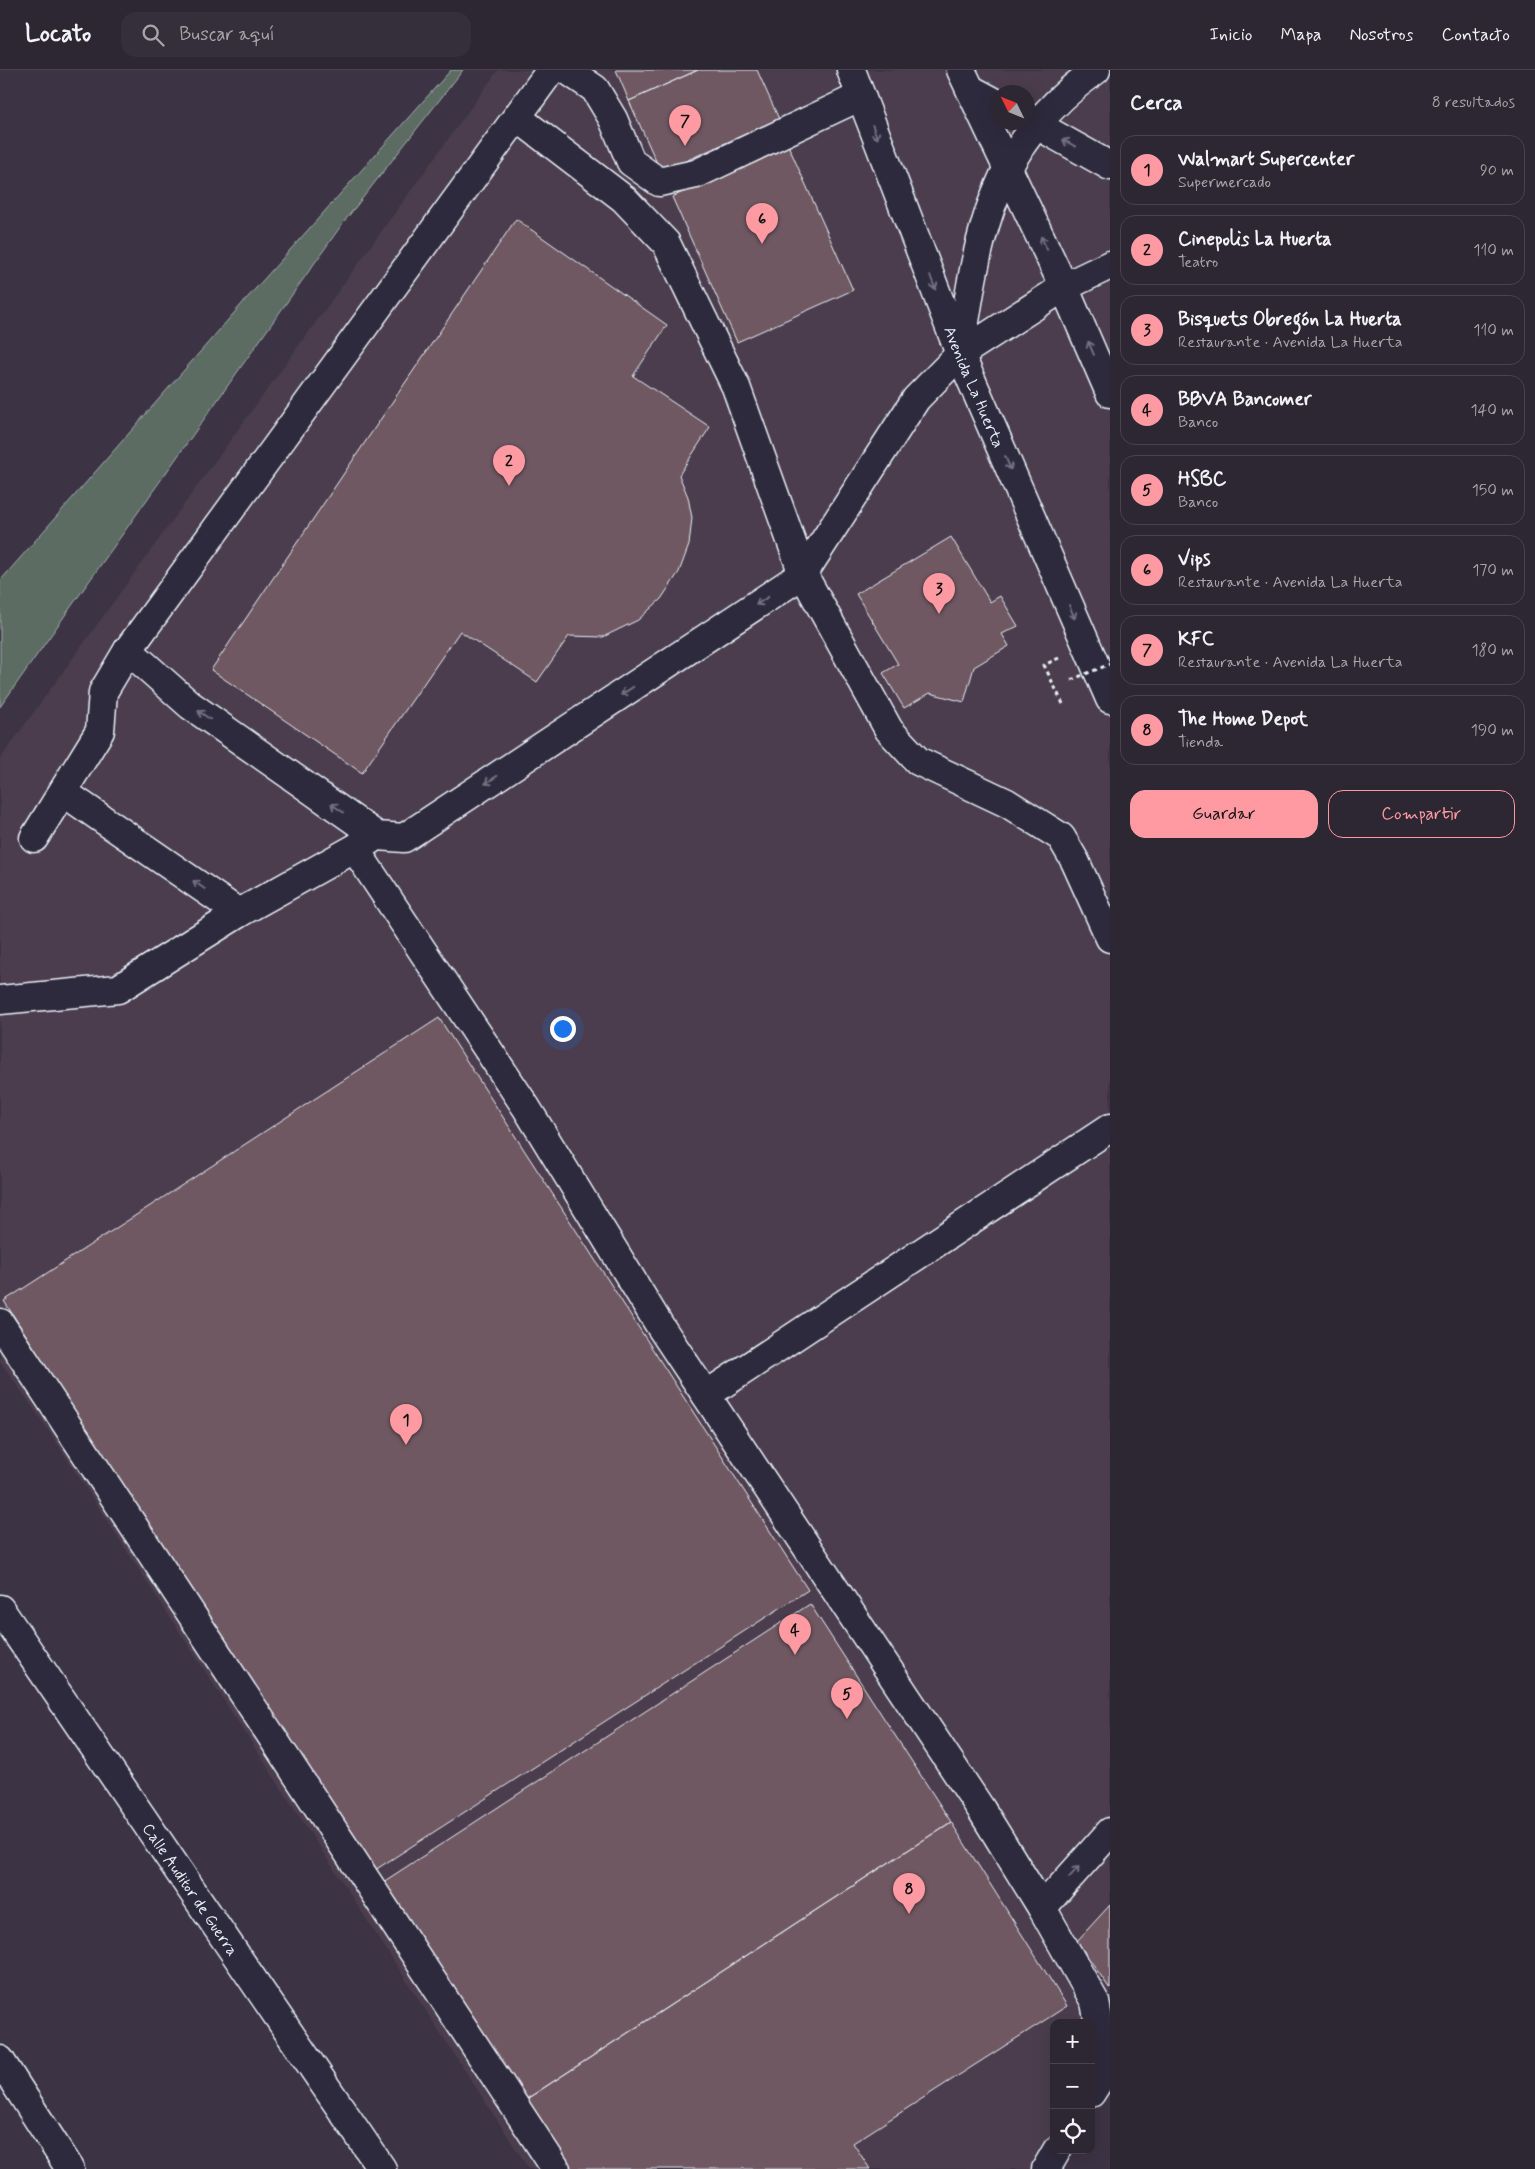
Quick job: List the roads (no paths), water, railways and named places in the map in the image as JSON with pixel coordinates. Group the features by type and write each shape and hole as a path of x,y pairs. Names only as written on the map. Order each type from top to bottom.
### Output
{"main road":[{"path":"34,838 100,731 103,692 128,650 373,312 518,118 551,70"},
{"path":"567,70 595,89 613,119 630,162 659,182 696,174 861,96"},
{"name":"Avenida La Huerta","path":"851,70 960,354 1110,699"},
{"path":"1035,120 1096,70"},
{"path":"966,79 990,98"},
{"path":"966,79 1064,288 1110,393"},
{"path":"518,118 624,199 666,243 736,387 803,574 889,730 918,761 1007,802 1061,837 1076,861 1110,938"},
{"path":"1035,125 1110,166"},
{"path":"960,354 973,270 986,217 1007,167 1029,130"},
{"path":"0,1000 118,989 239,913 366,842 404,838 803,574 916,399 960,354 1064,288 1110,266"},
{"path":"128,650 190,705 366,842 660,1326 981,1809 1042,1908 1095,2002 1108,2065 1095,2086"},
{"path":"63,792 239,913"},
{"path":"706,1396 1110,1128"},
{"path":"0,1323 556,2169"},
{"name":"Calle Auditor de Guerra","path":"0,1609 382,2169"},
{"path":"1042,1908 1110,1832"},
{"path":"0,2060 70,2169"},
{"path":"1046,2169 1055,2154"}],"place":[{"name":"KFC","path":"685,146"},
{"name":"Vips","path":"762,244"},
{"name":"Cinepolis La Huerta","path":"509,486"},
{"name":"Bisquets Obregón La Huerta","path":"939,614"},
{"name":"Walmart Supercenter","path":"406,1445"},
{"name":"BBVA Bancomer","path":"795,1655"},
{"name":"HSBC","path":"847,1719"},
{"name":"The Home Depot","path":"909,1914"}]}
